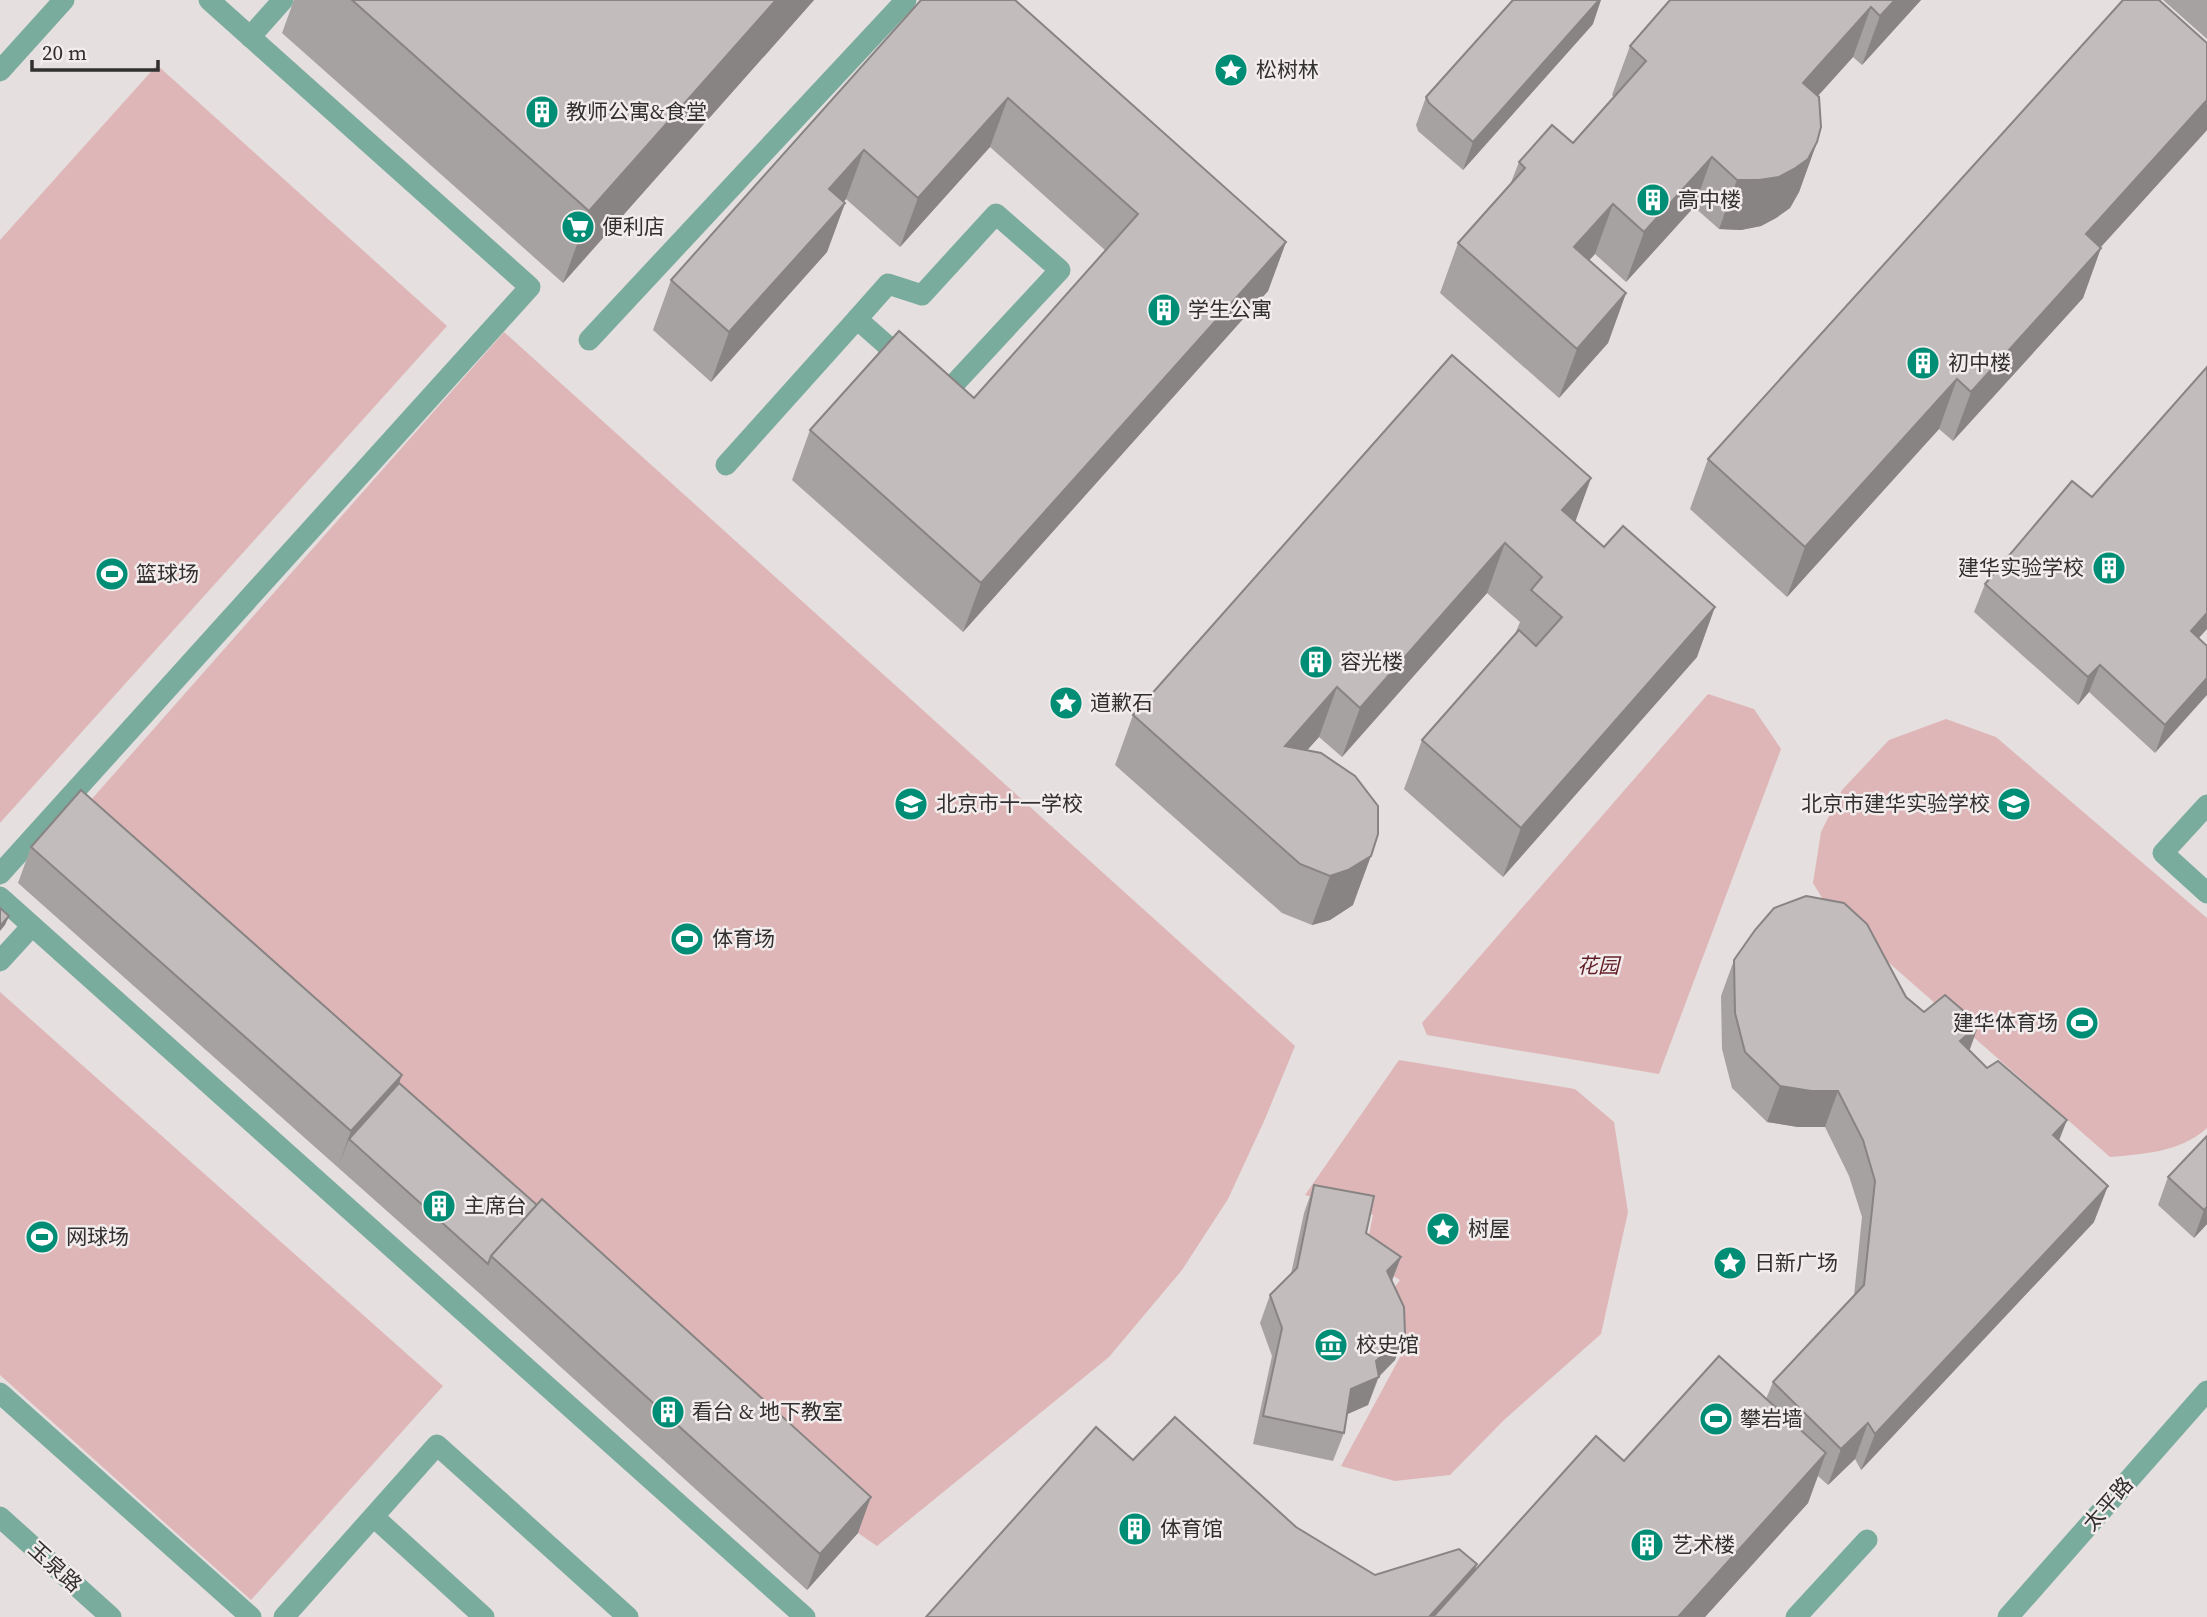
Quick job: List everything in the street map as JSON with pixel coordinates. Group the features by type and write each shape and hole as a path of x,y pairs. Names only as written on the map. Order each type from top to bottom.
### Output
{"street":[{"path":"0,71 64,0"},
{"path":"0,874 530,287 209,0"},
{"path":"250,37 282,0"},
{"path":"589,340 906,0"},
{"path":"726,465 856,319 888,284 922,295 996,214 1060,270 944,395 856,319"},
{"path":"2207,805 2163,853 2207,893"},
{"path":"0,897 805,1617"},
{"path":"0,961 32,926"},
{"name":"太平路","path":"2008,1617 2207,1391"},
{"path":"0,1393 251,1617"},
{"path":"284,1617 375,1518 437,1445 628,1617"},
{"name":"玉泉路","path":"0,1517 111,1617"},
{"path":"375,1518 484,1617"},
{"path":"1796,1617 1867,1540"}],"green space":[{"name":"篮球场","path":"157,65 447,326 0,823 0,240"},
{"name":"体育场","path":"504,332 1295,1046 1228,1199 1182,1270 1109,1357 877,1546 858,1533 68,826"},
{"name":"花园","path":"1708,694 1754,709 1781,749 1659,1074 1427,1035 1422,1023"},
{"name":"建华体育场","path":"1946,719 1996,737 2207,918 2207,1128 2197,1136 2162,1150 2110,1157 1830,911 1813,883 1821,832 1842,790 1889,740"},
{"path":"0,992 443,1386 251,1600 0,1375"},
{"path":"1399,1060 1575,1089 1614,1122 1628,1212 1601,1334 1504,1420 1450,1475 1395,1481 1341,1466 1406,1346 1386,1299 1400,1280 1364,1258 1373,1215 1305,1195"}],"building":[{"path":"352,0 776,0 589,211"},
{"name":"学生公寓","path":"921,0 1015,0 1286,242 981,583 810,430 899,331 974,398 1138,214 1008,98 918,198 864,150 829,189 845,203 729,332 671,280"},
{"path":"1513,0 1599,0 1473,142 1429,103 1426,97"},
{"name":"高中楼","path":"1670,0 1895,0 1880,16 1871,7 1803,83 1819,97 1821,127 1808,159 1779,177 1737,180 1712,157 1644,232 1613,204 1574,247 1626,293 1577,349 1458,243 1525,168 1519,162 1552,125 1573,143 1646,61 1630,46"},
{"name":"初中楼","path":"2123,0 2159,0 2207,43 2207,100 2086,234 2101,248 1971,392 1957,379 1805,547 1708,459"},
{"name":"容光楼","path":"1452,355 1591,478 1562,510 1604,547 1623,526 1715,607 1521,828 1422,740 1519,630 1536,646 1562,617 1531,590 1542,577 1505,543 1360,708 1337,687 1285,746 1321,753 1355,776 1378,806 1378,834 1371,856 1348,870 1330,876 1300,864 1133,715"},
{"name":"建华实验学校","path":"2207,367 2207,613 2191,631 2207,646 2207,678 2165,725 2100,665 2088,677 1985,584 2072,481 2092,497"},
{"path":"81,790 402,1075 351,1131 31,847"},
{"path":"1806,896 1844,903 1867,924 1906,997 1924,1012 1945,995 1979,1024 1960,1041 1987,1068 1998,1061 2067,1120 2053,1135 2108,1186 1875,1434 1868,1423 1841,1449 1773,1382 1864,1285 1875,1181 1863,1140 1838,1091 1811,1091 1780,1086 1745,1052 1735,1013 1734,960 1774,908"},
{"path":"0,908 9,916 0,926"},
{"path":"399,1083 537,1205 491,1256 488,1264 349,1139"},
{"path":"2207,1136 2207,1207 2204,1210 2168,1177"},
{"name":"校史馆","path":"1314,1185 1374,1196 1366,1233 1401,1257 1387,1271 1404,1307 1405,1333 1376,1361 1379,1377 1351,1389 1344,1433 1263,1416 1282,1328 1270,1295 1297,1268"},
{"path":"542,1199 871,1497 820,1554 491,1256"},
{"name":"艺术楼","path":"1719,1356 1826,1453 1678,1617 1433,1617 1596,1436 1624,1461"},
{"name":"体育馆","path":"1175,1417 1296,1527 1375,1575 1459,1549 1477,1564 1429,1617 926,1617 1096,1427 1133,1460"}],"place":[{"name":"松树林","path":"1231,70"},
{"name":"教师公寓&食堂","path":"542,112"},
{"name":"高中楼","path":"1653,200"},
{"name":"便利店","path":"578,227"},
{"name":"学生公寓","path":"1164,310"},
{"name":"初中楼","path":"1923,363"},
{"name":"建华实验学校","path":"2109,568"},
{"name":"篮球场","path":"112,574"},
{"name":"容光楼","path":"1316,662"},
{"name":"道歉石","path":"1066,703"},
{"name":"北京市十一学校","path":"911,804"},
{"name":"北京市建华实验学校","path":"2014,804"},
{"name":"体育场","path":"687,939"},
{"name":"建华体育场","path":"2082,1023"},
{"name":"主席台","path":"439,1206"},
{"name":"树屋","path":"1443,1229"},
{"name":"网球场","path":"42,1237"},
{"name":"日新广场","path":"1730,1263"},
{"name":"校史馆","path":"1331,1345"},
{"name":"看台 & 地下教室","path":"668,1412"},
{"name":"攀岩墙","path":"1716,1419"},
{"name":"体育馆","path":"1135,1529"},
{"name":"艺术楼","path":"1647,1545"}]}
